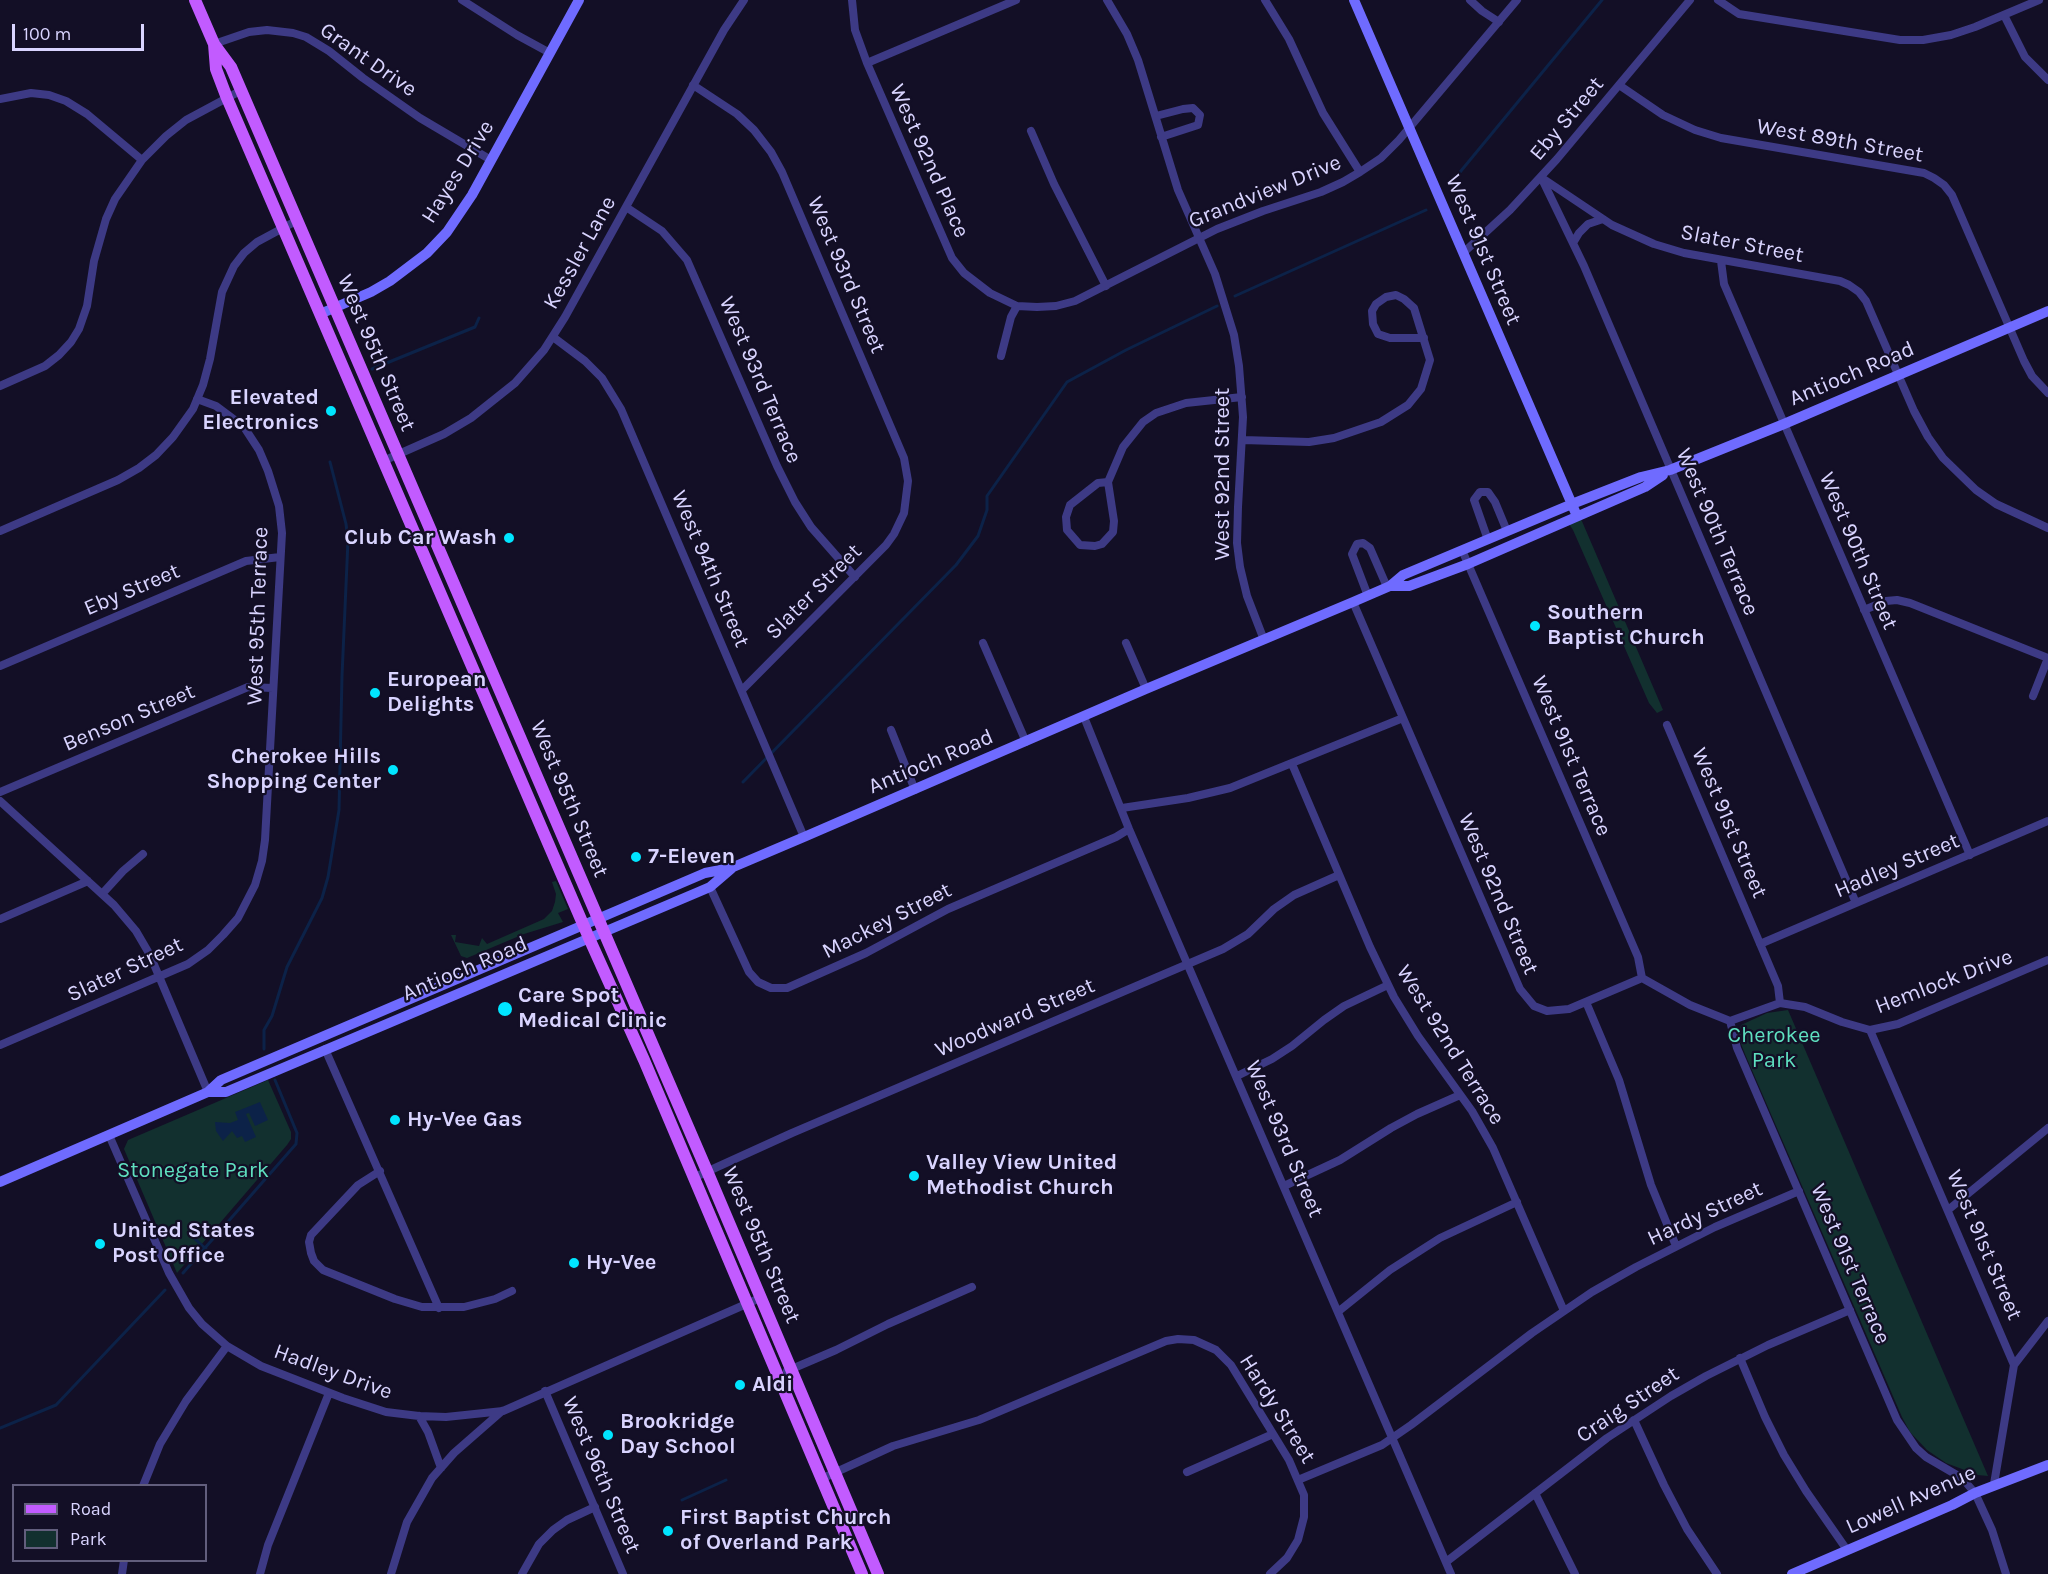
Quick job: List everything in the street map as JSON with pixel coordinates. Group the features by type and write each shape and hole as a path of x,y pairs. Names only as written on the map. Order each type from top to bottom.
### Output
{"main road":[{"name":"West 95th Street","path":"195,0 214,44 231,67 707,1171 878,1574"},
{"name":"Hayes Drive","path":"320,314 390,282 427,254 458,218 579,0"},
{"name":"West 91st Street","path":"1354,0 1577,516"},
{"name":"West 95th Street","path":"214,44 216,69 282,228 644,1060 862,1574"},
{"name":"Antioch Road","path":"0,1182 208,1092 220,1080 705,873 731,868 915,790 1146,689 1353,603 1388,587 1403,575 1572,504 1641,477 1670,470 1784,424 2048,311"},
{"name":"Antioch Road","path":"1388,587 1409,586 1468,564 1645,487 1670,470"},
{"name":"Antioch Road","path":"208,1092 226,1092 710,887 731,868"},
{"name":"Lowell Avenue","path":"1792,1574 1952,1505 1994,1484 2048,1465"}],"street":[{"path":"462,0 550,53"},
{"name":"Kessler Lane","path":"383,461 444,434 471,418 494,401 537,359 553,337 724,30 744,0"},
{"name":"West 92nd Place","path":"852,0 855,30 867,63 952,258 976,284 990,294 1017,306"},
{"path":"867,63 1016,0"},
{"name":"West 92nd Street","path":"1107,0 1127,34 1138,60 1178,190 1215,274 1232,328 1242,397 1243,440 1237,543 1247,596 1264,640"},
{"path":"1265,0 1288,39 1323,113 1360,172"},
{"path":"1470,0 1499,22"},
{"name":"Grandview Drive","path":"1017,306 1047,307 1066,304 1199,238 1253,215 1321,192 1360,172 1381,158 1410,128 1517,0"},
{"name":"Eby Street","path":"1463,253 1510,210 1541,177 1690,0"},
{"path":"1718,0 1739,14 1900,40 1923,40 1951,35 2039,0"},
{"path":"2004,15 2025,57 2048,80"},
{"name":"Grant Drive","path":"214,44 249,32 267,30 306,37 420,117 492,160"},
{"name":"West 93rd Street","path":"693,85 737,114 754,130 771,152 782,172 904,458 908,489 904,513"},
{"name":"West 89th Street","path":"1619,85 1634,93 1663,115 1683,126 1704,133 1721,138 1924,174 1944,185 1952,195 2032,376 2048,393"},
{"path":"0,386 45,366 59,355 80,329 87,306 96,252 106,219 115,199 142,160 186,120 240,91"},
{"path":"0,99 31,93 49,95 66,101 87,114 142,160"},
{"path":"1156,116 1193,108 1200,115 1198,125 1161,137"},
{"path":"1031,131 1054,184 1106,286"},
{"name":"Slater Street","path":"1541,177 1603,219 1654,244 1721,261 1840,281 1849,285 1866,301 1899,376"},
{"name":"West 90th Terrace","path":"1541,177 1573,243 1856,903"},
{"name":"West 93rd Terrace","path":"626,207 662,231 687,260 795,502 811,527 855,577"},
{"path":"1573,243 1578,233 1588,224 1603,219"},
{"path":"0,531 117,480 156,455 173,437 193,409 210,359 219,303 226,281 239,259 250,247 296,221"},
{"name":"West 90th Street","path":"1721,261 1724,284 1970,855"},
{"path":"1243,440 1309,442 1334,438 1392,416 1414,398 1425,381 1430,360 1424,338 1414,308 1396,295 1386,297 1376,304 1372,312 1372,324 1378,334 1390,338 1424,338"},
{"path":"1001,356 1011,317 1017,306"},
{"name":"West 94th Street","path":"553,337 585,361 602,378 614,395 804,837"},
{"path":"1899,376 1928,437 1958,474 1996,504 2048,528"},
{"path":"1108,482 1098,483 1070,505 1066,517 1067,530 1080,545 1102,544 1113,532 1114,521 1108,482 1123,447 1133,432 1156,413 1192,402 1242,397"},
{"name":"West 95th Terrace","path":"197,399 216,406 244,427 259,450 279,506 282,533 268,798"},
{"path":"1488,540 1474,500 1480,492 1488,492 1495,502 1507,531"},
{"name":"Slater Street","path":"742,690 886,545 904,513"},
{"path":"1368,596 1352,554 1357,544 1363,543 1370,548 1388,587"},
{"name":"West 91st Terrace","path":"1462,550 1638,957 1642,978"},
{"name":"Eby Street","path":"0,666 246,561 280,557"},
{"path":"1864,610 1886,601 1897,600 1910,603 2048,658 2033,696"},
{"name":"West 92nd Street","path":"1353,603 1520,989 1534,1006 1547,1011 1569,1009 1586,1002"},
{"path":"983,643 1026,742"},
{"path":"1126,643 1146,689"},
{"name":"Benson Street","path":"0,792 248,687 273,688"},
{"name":"West 93rd Street","path":"1084,717 1129,829 1451,1574"},
{"path":"1122,808 1209,794 1249,782 1403,717"},
{"name":"West 91st Street","path":"1667,725 1778,986 1780,1003"},
{"path":"891,730 915,790"},
{"name":"West 92nd Terrace","path":"1292,764 1388,985 1418,1036 1460,1095 1493,1148 1564,1311"},
{"name":"Slater Street","path":"0,1045 160,977 188,964 208,950 223,935 248,901 262,861 268,798"},
{"path":"0,801 102,894 136,931 160,977 208,1092"},
{"name":"Hadley Street","path":"1760,944 2048,821"},
{"name":"Mackey Street","path":"710,887 749,972 758,982 771,988 787,988 866,953 948,909 1116,837 1129,829"},
{"path":"102,894 143,854"},
{"name":"Woodward Street","path":"693,1178 1235,943 1294,895 1339,875"},
{"path":"0,919 88,881"},
{"name":"Hemlock Drive","path":"1780,1003 1805,1007 1870,1030 1898,1024 2048,960"},
{"path":"1676,1246 1651,1185 1619,1080 1586,1002 1642,978 1690,1005 1730,1021 1780,1003"},
{"path":"1237,1076 1272,1059 1292,1046 1344,1006 1388,985"},
{"name":"West 91st Terrace","path":"1730,1021 1737,1048 1904,1434 1926,1457 1962,1478 1975,1493"},
{"name":"West 91st Street","path":"1870,1030 2014,1365"},
{"path":"325,1049 439,1308"},
{"path":"1284,1186 1340,1160 1417,1114 1460,1095"},
{"path":"1948,1210 2048,1128"},
{"name":"Hadley Drive","path":"109,1135 169,1274 189,1308 202,1324 227,1346 261,1366 377,1410 419,1416 463,1416 503,1411 760,1298"},
{"path":"380,1171 358,1185 315,1229 309,1242 314,1261 322,1270 412,1305 439,1308 464,1307 495,1299 512,1291"},
{"name":"Hardy Street","path":"822,1479 911,1440 979,1420 1139,1351 1178,1339 1207,1344 1231,1365 1289,1460 1298,1480 1392,1438 1592,1292 1676,1246 1799,1191"},
{"path":"1339,1311 1390,1270 1440,1238 1517,1202"},
{"path":"777,1375 972,1287"},
{"name":"Craig Street","path":"1446,1562 1534,1492 1634,1420 1740,1358 1850,1310"},
{"path":"1994,1484 2014,1365 2048,1321"},
{"path":"143,1484 160,1444 186,1401 227,1346"},
{"path":"1740,1358 1784,1455 1806,1491 1848,1550"},
{"name":"West 96th Street","path":"545,1391 623,1574"},
{"path":"260,1574 268,1545 328,1393"},
{"path":"391,1574 407,1522 424,1489 476,1432 503,1411"},
{"path":"419,1416 428,1432 441,1468"},
{"path":"1634,1420 1668,1494 1687,1529 1717,1574"},
{"path":"1187,1472 1273,1434"},
{"path":"1270,1574 1287,1558 1301,1533 1304,1495 1298,1480"},
{"path":"1534,1492 1575,1574"},
{"path":"1975,1493 1992,1530 2006,1574"},
{"path":"522,1574 528,1561 546,1537 567,1520 595,1507"}],"green space":[{"path":"1581,519 1663,710 1657,713 1649,703 1569,524"},
{"path":"556,881 568,909 558,913 563,922 524,934 467,958 461,956 451,935 456,935 455,942 479,946 482,938 487,944 544,919 552,911 555,902 556,894 552,882"},
{"name":"Cherokee Park","path":"1788,1010 1988,1476 1978,1475 1946,1463 1927,1450 1910,1432 1745,1054 1738,1036 1741,1025 1767,1013"},
{"name":"Stonegate Park","path":"268,1080 291,1132 291,1139 177,1273 124,1149 128,1140"}],"water":[{"path":"260,1102 268,1120 255,1126 249,1113 246,1114 256,1137 245,1142 242,1136 237,1138 232,1131 223,1141 216,1131 215,1122 230,1123 238,1120 235,1112"}],"waterway":[{"path":"1451,183 1602,0"},
{"path":"1235,296 1426,210"},
{"path":"743,782 956,565 978,536 987,510 987,496 1067,382 1126,350 1217,306"},
{"path":"372,369 475,327 479,318"},
{"path":"264,1049 264,1030 272,1016 287,967 322,898 328,877 339,810 348,540 330,462"},
{"path":"183,1273 296,1144 297,1133 275,1080"},
{"path":"195,1239 206,1249"},
{"path":"0,1428 56,1405 165,1290"},
{"path":"682,1500 726,1480"}],"place":[{"name":"Elevated Electronics","path":"331,411"},
{"name":"Club Car Wash","path":"509,538"},
{"name":"Southern Baptist Church","path":"1535,626"},
{"name":"European Delights","path":"375,693"},
{"name":"Cherokee Hills Shopping Center","path":"393,770"},
{"name":"7-Eleven","path":"636,857"},
{"name":"Care Spot Medical Clinic","path":"505,1009"},
{"name":"Hy-Vee Gas","path":"395,1120"},
{"name":"Valley View United Methodist Church","path":"914,1176"},
{"name":"United States Post Office","path":"100,1244"},
{"name":"Hy-Vee","path":"574,1263"},
{"name":"Aldi","path":"740,1385"},
{"name":"Brookridge Day School","path":"608,1435"},
{"name":"First Baptist Church of Overland Park","path":"668,1531"}]}
